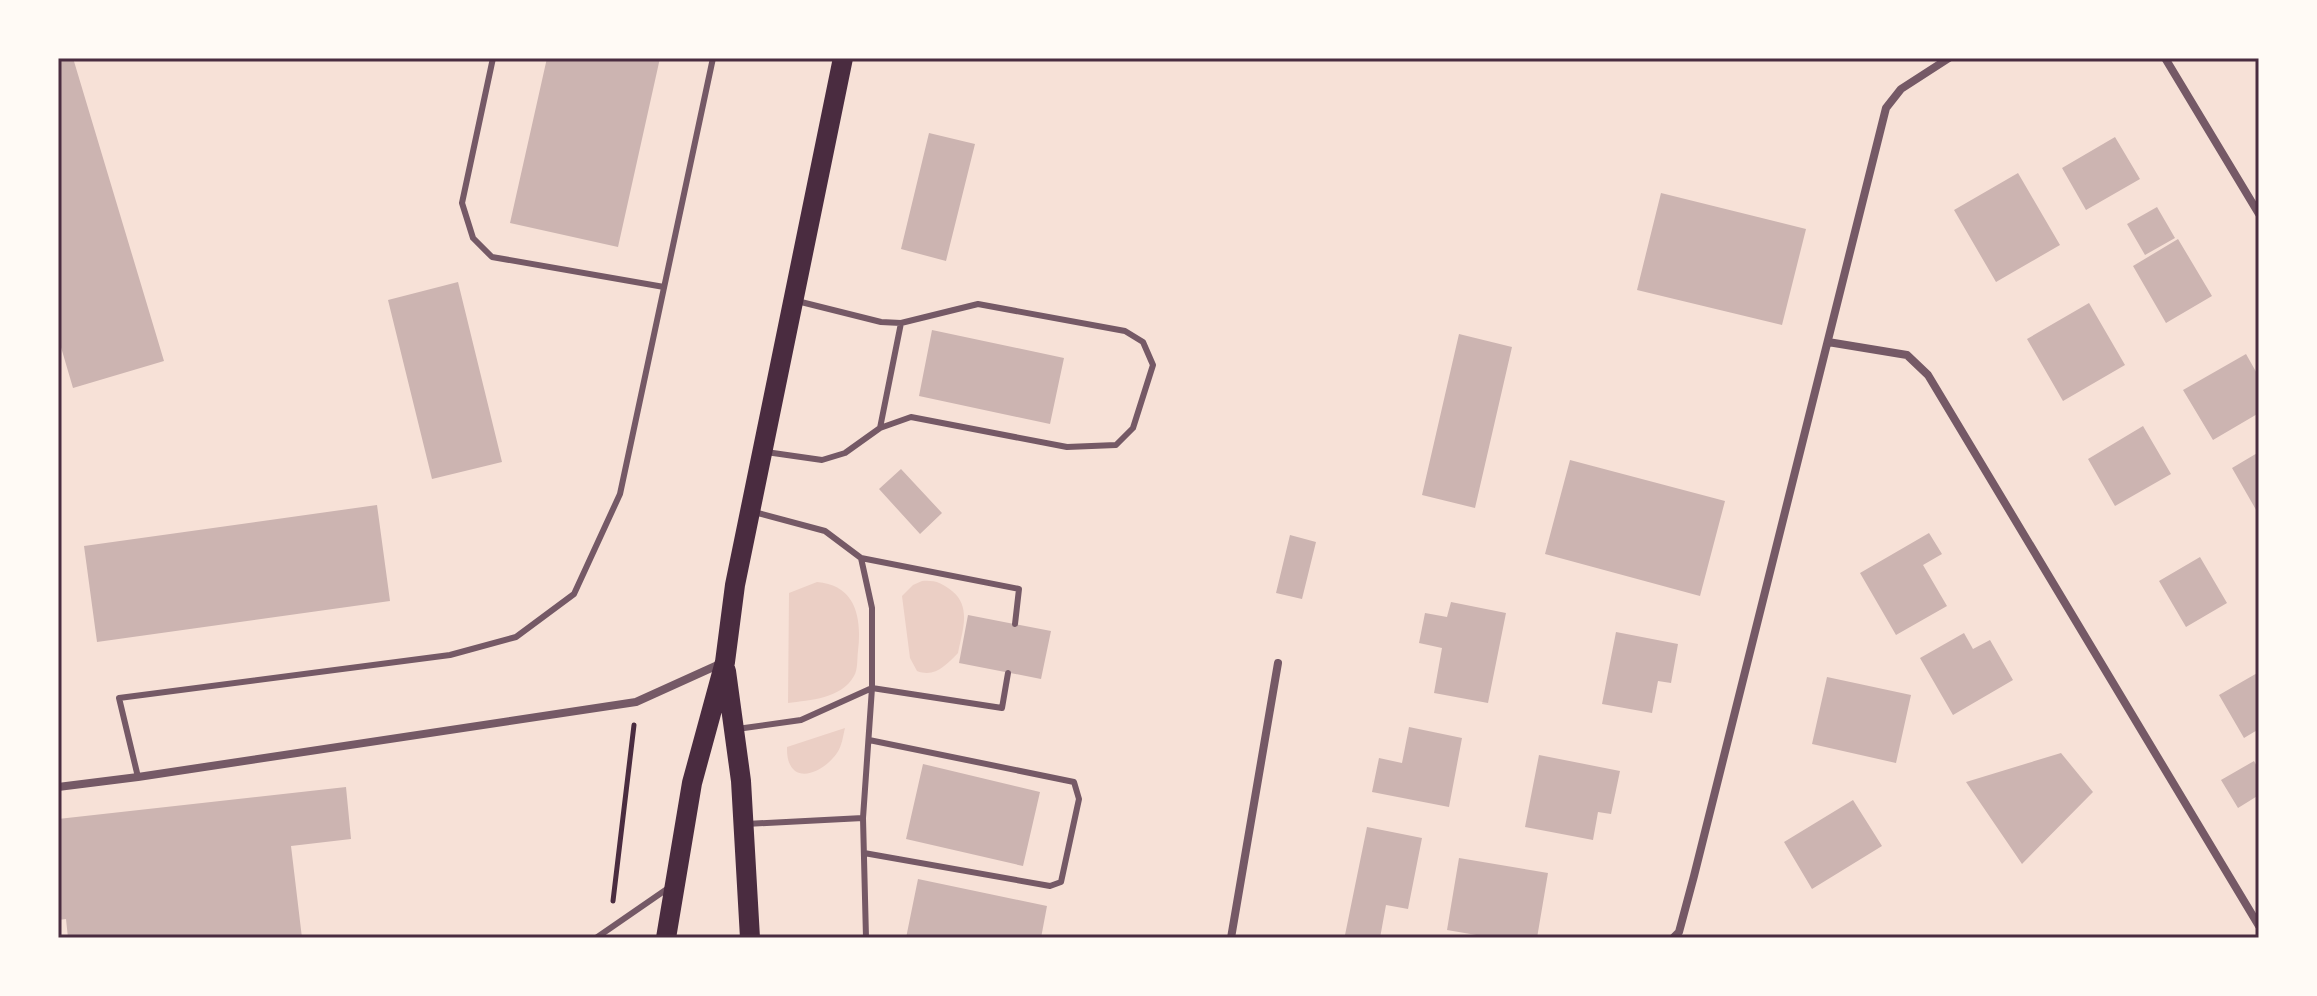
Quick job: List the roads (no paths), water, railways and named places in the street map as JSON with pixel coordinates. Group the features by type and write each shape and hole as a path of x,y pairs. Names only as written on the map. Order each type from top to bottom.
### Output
{"main road":[{"path":"666,938 692,783 725,662 735,585 843,58"},
{"path":"725,662 741,781 750,938"}],"street":[{"path":"1673,938 1679,932 1694,876 1886,108 1901,89 1949,58"},
{"path":"2165,58 2259,214"},
{"path":"1828,342 1907,355 1928,375 2259,926"},
{"path":"58,787 636,702 725,662"},
{"path":"1231,938 1278,663"}],"lane":[{"path":"493,58 462,203 473,238 492,257 664,287"},
{"path":"138,777 119,698 450,655 516,637 574,594 620,494 713,58"},
{"path":"762,451 822,460 845,453 880,428 911,417 1067,447 1116,445 1133,428 1153,365 1143,342 1125,331 978,304 901,323 881,322 792,300"},
{"path":"880,428 901,323"},
{"path":"750,511 825,531 861,558 1019,589 1015,624"},
{"path":"861,558 872,608 872,688 863,818 866,938"},
{"path":"734,729 801,720 872,688 1002,708 1008,673"},
{"path":"864,853 1050,886 1061,882 1079,799 1074,782 869,740"},
{"path":"743,824 863,818"},
{"path":"596,938 677,883"}]}
